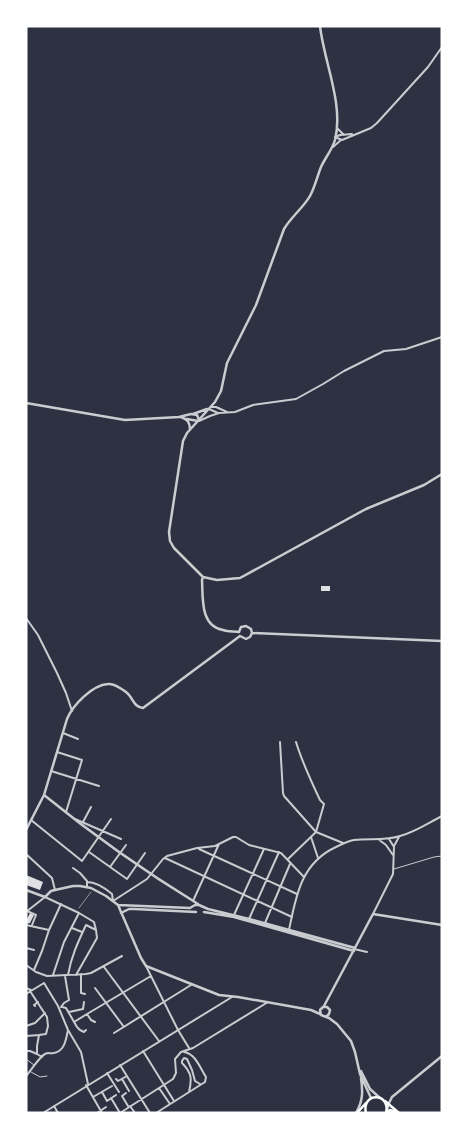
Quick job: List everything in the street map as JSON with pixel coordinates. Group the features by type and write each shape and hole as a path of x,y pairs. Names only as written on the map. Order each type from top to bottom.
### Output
{"main road":[{"path":"356,1113 371,1098 381,1099 389,1103 399,1113"},
{"path":"381,1099 386,1104 387,1112 390,1110 399,1113"},
{"path":"366,1113 367,1102"}],"street":[{"path":"320,26 334,98 336,127 332,149 322,166 310,195 284,229 254,310 227,363 222,387 217,398 185,437 182,446 169,537 174,548 203,577 217,580 240,578 366,509 424,485 442,474"},
{"path":"332,149 342,140 374,126 428,67 442,47"},
{"path":"336,127 344,135"},
{"path":"335,137 355,134"},
{"path":"335,137 342,140"},
{"path":"209,408 216,412 230,413 253,405 296,399 344,371 384,351 406,349 442,337"},
{"path":"217,398 220,409"},
{"path":"26,403 125,420 179,417 216,407 230,413"},
{"path":"191,429 203,419 221,413"},
{"path":"191,414 197,415 198,420"},
{"path":"179,417 198,420"},
{"path":"186,418 191,429"},
{"path":"203,577 205,612 208,621 218,629 239,632"},
{"path":"26,618 38,635 57,672 72,711"},
{"path":"246,626 250,627 252,633 246,639 240,636 239,632 241,627 246,626"},
{"path":"252,633 442,641"},
{"path":"26,830 44,795 67,719 90,691 108,684 114,685 128,694 138,707 145,707 240,636"},
{"path":"63,734 78,739"},
{"path":"280,742 282,794 316,832 343,844"},
{"path":"288,859 316,832 324,804 320,800 306,772 296,742"},
{"path":"57,752 82,760 66,813"},
{"path":"51,771 99,786"},
{"path":"44,795 98,838 151,875 204,908 367,952"},
{"path":"82,824 91,806"},
{"path":"289,931 297,894 304,877 318,858 331,849 354,840 399,837 442,816"},
{"path":"32,820 82,861 111,819"},
{"path":"82,824 121,839"},
{"path":"113,901 151,875 167,856 219,844 228,838 236,837 250,845 283,854 304,877"},
{"path":"311,837 318,858"},
{"path":"320,1014 391,880 394,869 394,847 399,837"},
{"path":"378,839 390,850"},
{"path":"389,839 394,847"},
{"path":"389,839 387,844 393,856"},
{"path":"196,912 192,907 193,901 219,844"},
{"path":"110,867 126,845"},
{"path":"197,848 297,894"},
{"path":"234,915 264,849"},
{"path":"88,851 127,879 145,853"},
{"path":"249,919 279,852"},
{"path":"26,854 52,878 55,890"},
{"path":"394,869 442,856"},
{"path":"164,858 292,917"},
{"path":"265,924 291,863"},
{"path":"73,868 87,882 87,887"},
{"path":"87,882 95,883 107,890 112,894 113,901"},
{"path":"27,912 51,891 74,886 94,889 118,905 141,958 178,1030 190,1049"},
{"path":"26,890 61,904 94,922 97,938 76,975"},
{"path":"34,970 61,904"},
{"path":"118,905 192,907 200,905"},
{"path":"121,913 134,908 204,912 234,917 289,931"},
{"path":"204,908 204,912"},
{"path":"27,912 36,915 31,926"},
{"path":"53,975 64,942 78,912"},
{"path":"373,914 442,925"},
{"path":"26,925 49,930"},
{"path":"69,999 66,975 71,960 86,925 96,930"},
{"path":"72,928 82,932"},
{"path":"26,948 34,950"},
{"path":"27,965 44,975 76,975 91,973 122,956"},
{"path":"146,966 219,995 311,1010 337,1024"},
{"path":"103,967 159,1041"},
{"path":"81,974 81,994 86,994"},
{"path":"44,975 44,983 61,1007 68,1030 80,1052 87,1085 101,1112"},
{"path":"74,1022 151,976"},
{"path":"26,994 44,983"},
{"path":"114,1033 191,984"},
{"path":"26,988 31,991 47,1017 48,1026 46,1034 26,1036"},
{"path":"95,988 124,1027"},
{"path":"43,1113 232,997"},
{"path":"61,1007 69,999 74,998"},
{"path":"326,1017 330,1011 330,998"},
{"path":"35,1006 38,1002"},
{"path":"69,1012 83,1009 84,1002"},
{"path":"111,1098 120,1113 130,1107 176,1076 176,1059 181,1052 193,1048 268,1002"},
{"path":"61,1007 67,1009 80,1031 84,1032 86,1030"},
{"path":"311,1010 323,1007 330,1011 337,1024 351,1041 367,1084 381,1099 392,1097"},
{"path":"26,1026 34,1023 45,1014"},
{"path":"87,1014 95,1022"},
{"path":"26,1076 42,1057 63,1048 68,1030"},
{"path":"37,1054 39,1035"},
{"path":"156,1113 205,1082 206,1077 194,1057 193,1048"},
{"path":"26,1051 42,1057"},
{"path":"143,1051 174,1101"},
{"path":"181,1052 188,1052 194,1057"},
{"path":"387,1112 392,1097 442,1057"},
{"path":"189,1092 191,1079 188,1069 182,1063 184,1058 189,1063 195,1081 201,1084"},
{"path":"26,1060 35,1066"},
{"path":"120,1065 150,1113"},
{"path":"356,1113 361,1104 363,1090 359,1065"},
{"path":"30,1071 40,1076 47,1076"},
{"path":"107,1072 119,1092"},
{"path":"360,1074 371,1098"},
{"path":"116,1079 118,1081 127,1076"},
{"path":"122,1079 128,1092 122,1096 135,1113"},
{"path":"93,1097 112,1086"},
{"path":"159,1088 170,1104"},
{"path":"102,1092 107,1101 116,1095"},
{"path":"54,1106 58,1113"},
{"path":"97,1113 106,1107"}],"path":[{"path":"78,912 94,889"}],"building":[{"path":"321,586 330,586 330,591 321,591"},
{"path":"26,875 43,882 40,890 26,885"},
{"path":"30,913 34,915 30,923 26,924 26,921"}]}
